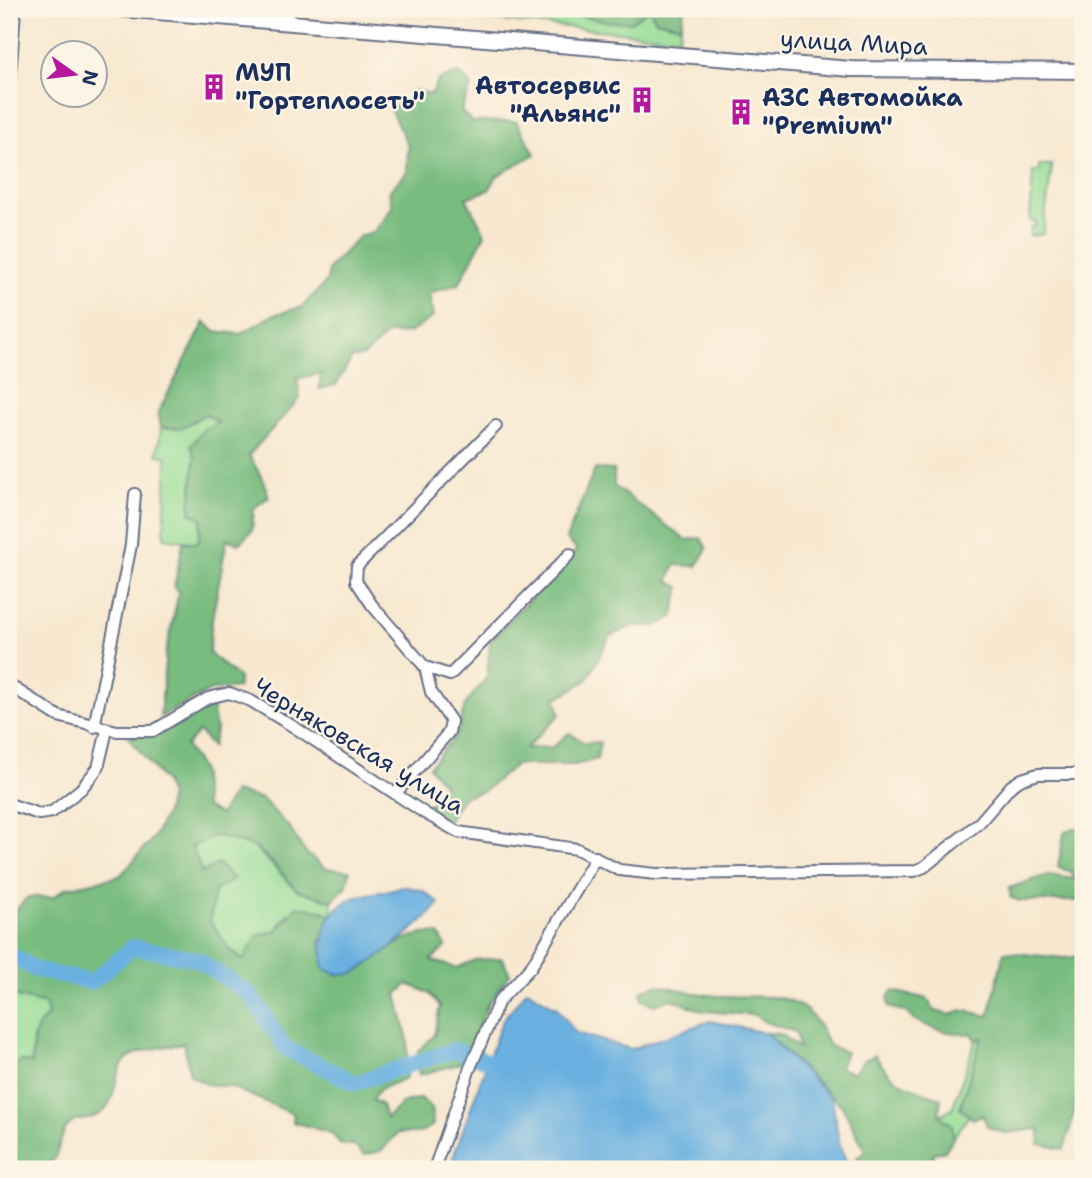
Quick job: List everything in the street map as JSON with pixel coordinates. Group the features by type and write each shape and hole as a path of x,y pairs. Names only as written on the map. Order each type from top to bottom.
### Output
{"main road":[{"name":"улица Мира","path":"121,9 851,69 1083,71"}],"street":[{"path":"9,80 14,9"},
{"path":"275,21 293,9"},
{"path":"397,792 449,732 451,721 431,692 425,667 372,606 356,581 357,566 496,426"},
{"path":"94,727 126,571 135,494"},
{"path":"425,667 450,675 570,554"},
{"name":"Черняковская улица","path":"9,685 58,716 107,730 153,730 208,698 229,693 251,701 458,832 577,849 620,870 656,874 914,872 980,822 1022,779 1038,774 1083,774"},
{"path":"9,804 39,814 52,812 81,789 98,768 107,730"},
{"path":"435,1169 470,1068 499,1001 531,967 596,857"}],"green space":[{"path":"400,9 548,9 631,22 649,9 656,20 681,26 679,38"},
{"path":"548,9 649,9 631,22 609,22"},
{"path":"649,9 684,9 681,26 656,20"},
{"path":"459,73 472,85 461,111 472,122 516,121 535,154 497,176 489,190 466,198 485,234 459,284 429,293 433,317 409,333 387,334 364,356 352,358 336,385 319,389 321,373 297,379 300,398 249,455 269,497 254,508 252,530 239,544 227,539 212,619 209,653 239,678 238,688 211,690 160,717 166,652 179,592 174,588 183,542 198,543 202,518 190,513 195,457 191,446 203,430 218,422 206,414 181,428 161,428 158,413 205,322 214,331 240,334 273,315 302,307 327,281 329,268 360,236 375,231 392,207 389,191 407,172 408,145 390,109 406,102 415,91 432,94 438,80"},
{"path":"1039,165 1052,165 1043,234 1030,236 1030,227 1036,226 1035,221 1030,221 1033,172 1039,171"},
{"path":"206,414 219,422 191,446 195,457 190,513 202,517 198,543 164,538 167,457 157,455 161,428 181,428"},
{"path":"595,469 614,470 614,486 686,540 701,538 707,549 697,566 675,565 668,581 680,587 673,617 656,626 633,626 610,636 587,680 556,699 560,714 526,748 553,747 569,733 585,743 600,742 597,759 575,765 515,765 484,791 464,796 447,821 426,808 444,785 429,767 457,733 465,705 487,677 490,641 577,550 566,539"},
{"path":"212,706 216,730 212,747 199,731 186,746 201,769 205,807 220,815 234,792 262,799 289,827 305,852 325,868 350,871 346,887 332,901 297,890 269,859 254,847 215,835 192,847 202,873 218,864 234,879 214,891 210,921 229,949 243,960 257,936 276,931 297,906 321,910 332,916 320,943 335,974 363,967 408,938 422,934 439,934 446,947 431,960 457,968 475,960 502,958 510,974 488,1004 463,1063 419,1075 418,1051 434,1036 440,1006 429,993 408,984 397,994 408,1041 406,1078 380,1089 372,1100 382,1105 386,1118 404,1102 421,1098 431,1108 433,1125 420,1133 398,1133 381,1151 364,1155 354,1145 341,1144 331,1133 293,1122 294,1114 231,1087 206,1084 190,1075 184,1043 150,1049 131,1056 123,1063 109,1104 92,1118 75,1120 65,1129 54,1160 35,1169 9,1169 9,1069 20,1061 32,1063 36,1031 48,1016 46,1004 9,995 9,917 28,897 53,897 66,888 120,876 154,837 166,813 170,795 164,781 128,737 152,732"},
{"path":"1074,828 1083,828 1083,901 1021,901 1011,898 1009,888 1048,875 1075,879 1072,872 1058,867 1064,833"},
{"path":"215,835 254,847 297,890 332,901 332,916 321,910 287,914 276,931 257,937 243,960 229,949 210,921 214,891 233,879 203,874 191,847"},
{"path":"1004,952 1063,958 1083,956 1080,1078 1064,1149 1039,1144 1040,1129 1005,1133 988,1127 982,1115 973,1119 960,1108 982,1038 976,1040 972,1033 936,1029 918,1022 906,1012 889,1007 888,998 892,991 927,999 935,1011 951,1015 961,1010 989,1016"},
{"path":"656,985 714,996 786,999 809,1013 820,1026 829,1046 846,1052 840,1068 853,1073 864,1060 875,1055 895,1078 941,1098 939,1115 952,1125 953,1138 945,1151 933,1153 935,1169 878,1169 857,1158 865,1150 842,1106 766,1033 780,1034 799,1048 796,1032 765,1022 755,1015 703,1011 672,999 655,1005 642,1000 641,991"},
{"path":"9,995 46,1004 48,1016 33,1038 32,1063 20,1061 9,1069"},
{"path":"982,1037 960,1108 969,1116 953,1138 952,1125 939,1115 952,1109 976,1040"}],"water":[{"path":"403,886 423,891 439,903 412,930 357,971 343,975 324,969 324,933 337,909 350,899"},
{"path":"527,990 557,1008 576,1033 631,1049 710,1021 766,1033 832,1099 839,1142 849,1169 449,1169 502,1021"}],"waterway":[{"path":"9,954 36,970 92,982 133,947 197,959 250,994 285,1048 355,1083 454,1050 488,1061"}],"place":[{"name":"МУП \"Гортеплосеть\"","path":"214,87"},
{"name":"Автосервис \"Альянс\"","path":"642,100"},
{"name":"АЗС Автомойка \"Premium\"","path":"741,112"}]}
